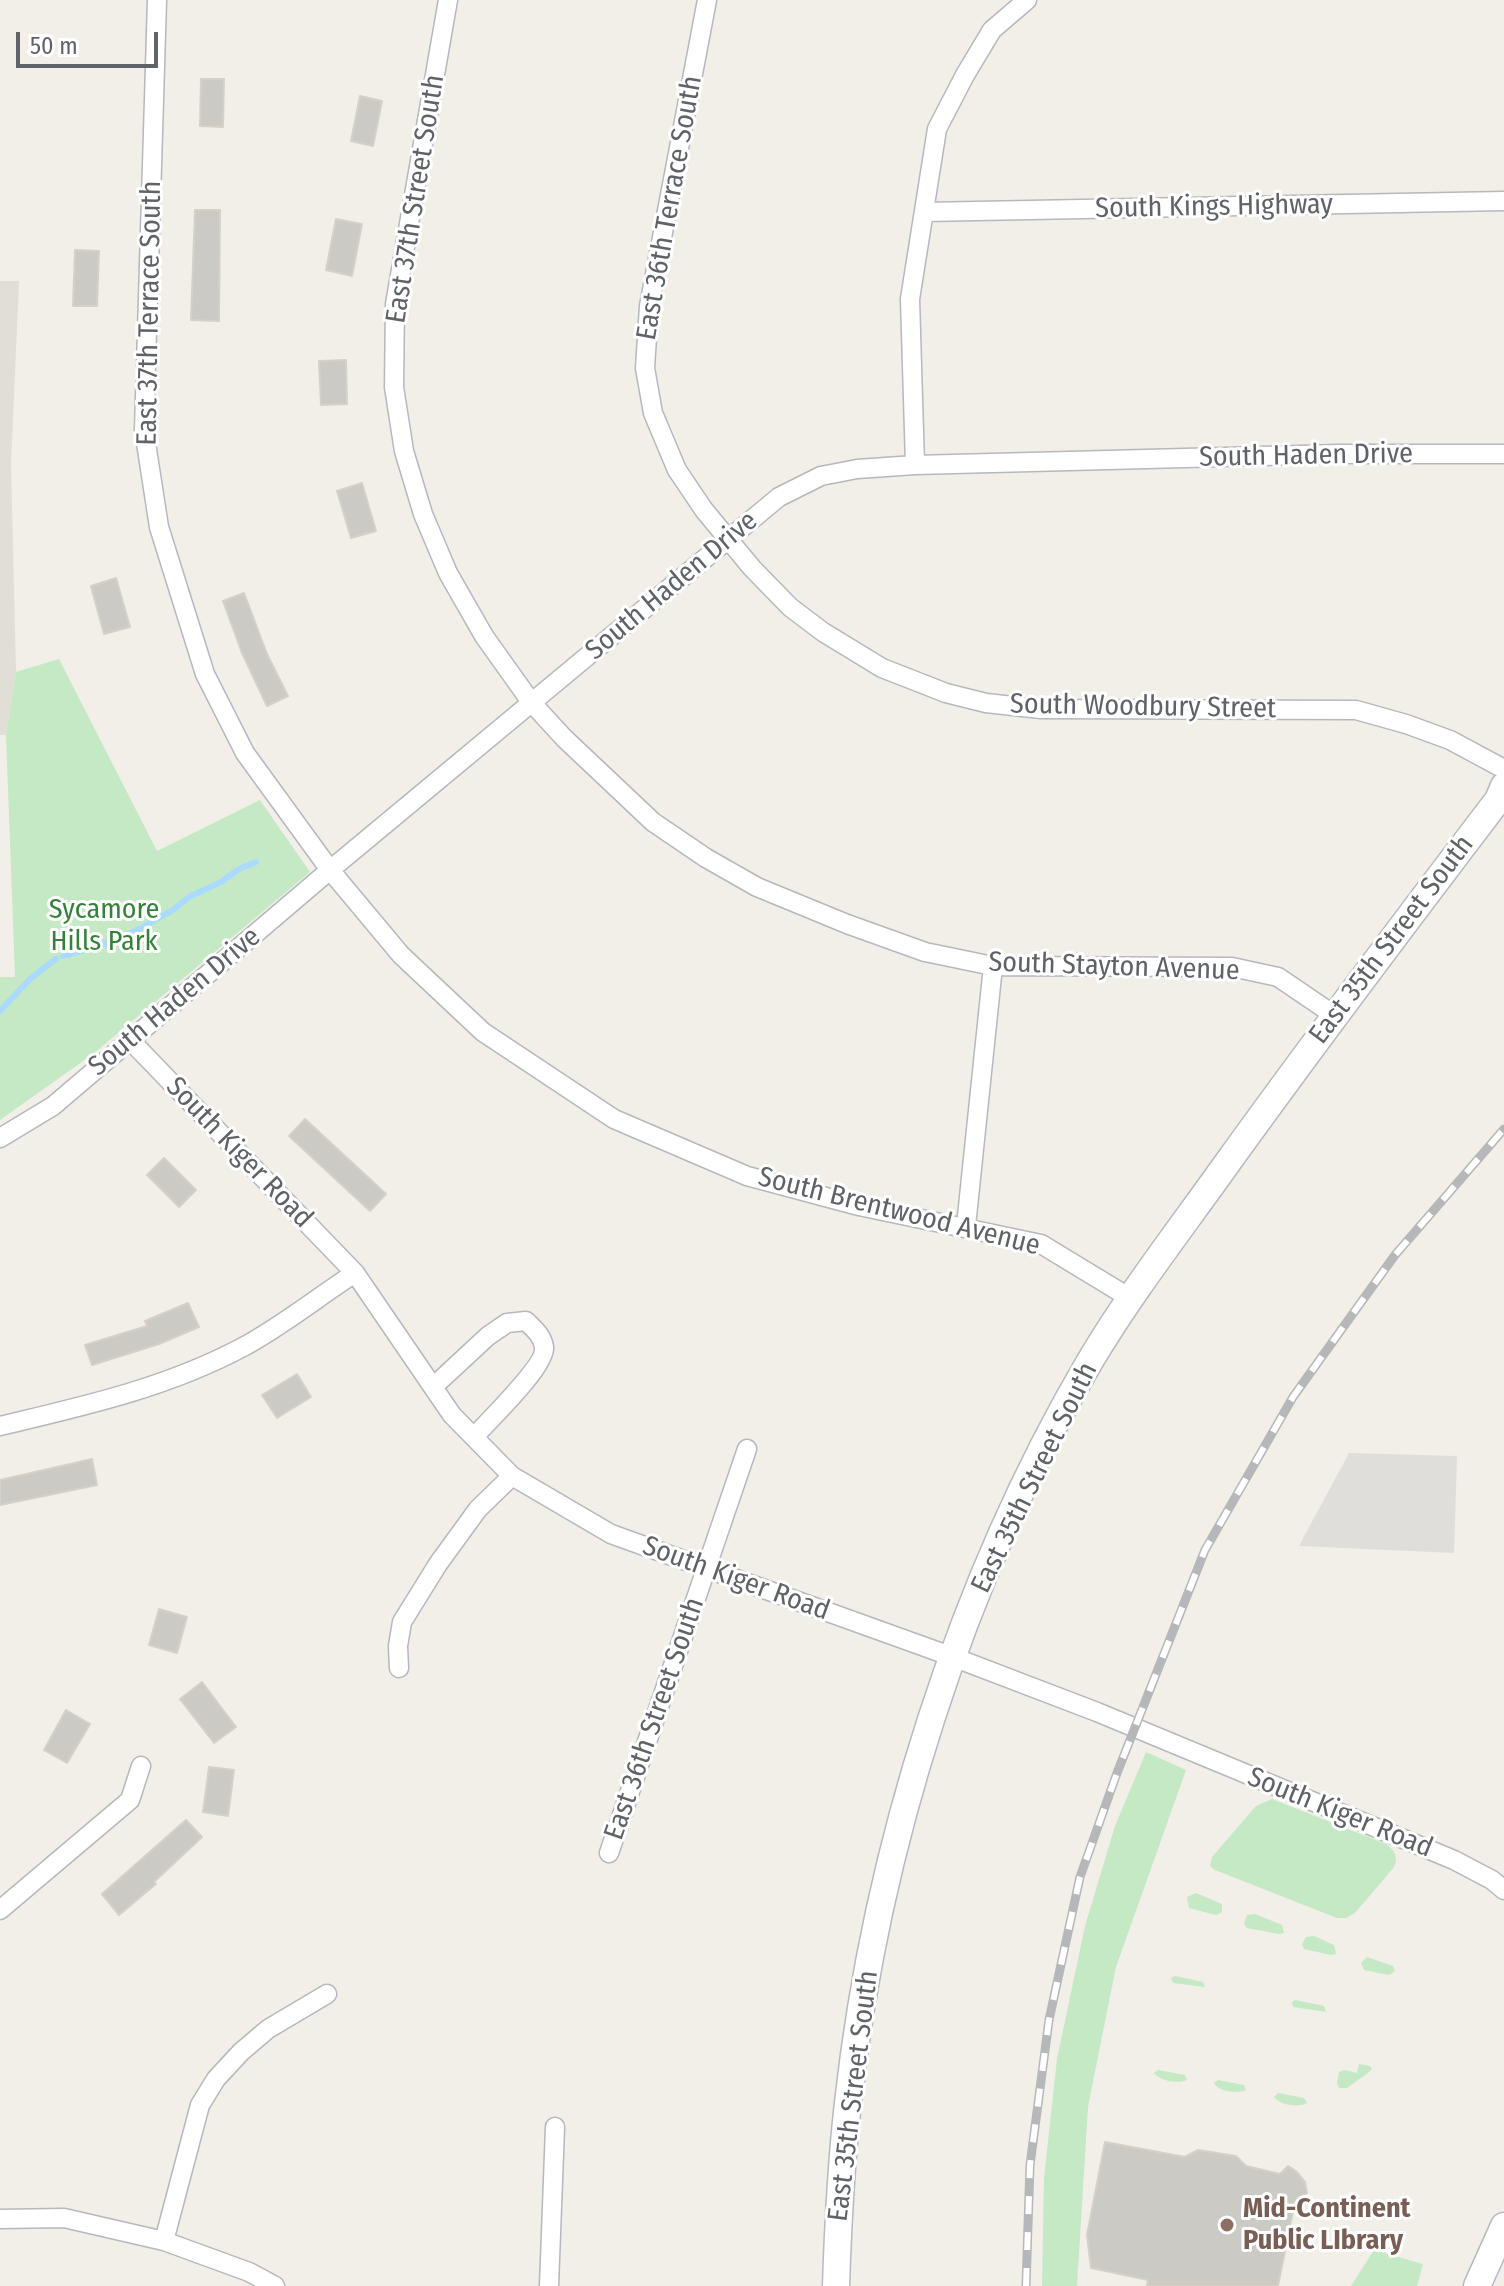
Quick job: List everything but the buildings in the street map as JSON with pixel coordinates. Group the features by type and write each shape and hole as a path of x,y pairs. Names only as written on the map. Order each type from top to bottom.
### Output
{"main road":[{"name":"East 35th Street South","path":"836,2286 839,2202 848,2100 869,1966 890,1866 917,1767 953,1657 998,1544 1042,1451 1090,1361 1130,1298 1334,1015 1498,800 1504,786"},
{"path":"1477,2286 1504,2226"}],"street":[{"name":"East 37th Terrace South","path":"157,0 144,430 159,527 205,674 245,753 330,870"},
{"name":"East 37th Street South","path":"448,0 395,304 394,387 408,464 423,514 448,573 484,636 531,702"},
{"name":"East 36th Terrace South","path":"707,0 649,306 645,368 653,413 677,470 704,510 729,538"},
{"path":"915,465 910,299 937,129 992,30 1027,0"},
{"name":"South Kings Highway","path":"924,212 1504,201"},
{"name":"South Haden Drive","path":"0,1138 53,1106 330,870 779,497 821,476 857,469 915,465 1339,454 1504,454"},
{"name":"South Woodbury Street","path":"729,538 752,568 790,607 823,632 882,668 946,693 986,703 1041,709 1356,710 1450,740 1504,769"},
{"name":"South Stayton Avenue","path":"531,702 564,738 653,822 744,880 847,924 912,947 993,966 1232,967 1278,977 1334,1015"},
{"name":"South Brentwood Avenue","path":"330,870 401,955 483,1032 614,1119 747,1176 859,1206 1041,1244 1130,1298"},
{"path":"966,1226 993,966"},
{"name":"South Kiger Road","path":"130,1040 355,1273 452,1415 512,1476 611,1534 953,1657 1111,1718 1454,1860 1492,1880 1504,1890"},
{"path":"0,1426 111,1400 163,1384 244,1346 355,1273"},
{"path":"433,1387 488,1336 507,1323 526,1321 539,1333 545,1349 539,1365 474,1437"},
{"name":"East 36th Street South","path":"609,1853 747,1449"},
{"path":"399,1668 398,1646 402,1622 438,1564 478,1509 512,1476"},
{"path":"0,1910 130,1800 141,1766"},
{"path":"164,2241 200,2105 216,2079 268,2029 327,1994"},
{"path":"549,2286 555,2127"},
{"path":"0,2219 64,2218 164,2241 249,2272 275,2286"}],"shaded area":[{"path":"0,281 19,281 11,464 16,672 6,735 0,735"},
{"path":"1349,1453 1457,1456 1454,1553 1299,1546"}],"green space":[{"name":"Sycamore Hills Park","path":"59,659 157,851 260,800 310,872 93,1054 0,1120 0,977 15,977 6,735 16,672"},
{"path":"1146,1752 1186,1770 1116,1967 1088,2107 1077,2286 1042,2286 1044,2178 1057,2059 1085,1926 1115,1826"},
{"path":"1272,1799 1386,1844 1393,1851 1396,1857 1394,1867 1355,1913 1346,1918 1337,1918 1210,1866 1212,1857 1256,1806"},
{"path":"1196,1893 1222,1904 1222,1912 1216,1915 1189,1908 1187,1897"},
{"path":"1255,1914 1282,1925 1284,1933 1247,1928 1244,1924 1247,1915"},
{"path":"1314,1936 1334,1945 1336,1954 1304,1949 1302,1944 1306,1937"},
{"path":"1367,1957 1393,1966 1395,1971 1389,1975 1364,1970 1361,1963"},
{"path":"1175,1976 1203,1982 1205,1987 1173,1983 1171,1978"},
{"path":"1295,2000 1324,2006 1326,2012 1293,2007"},
{"path":"1359,2064 1370,2066 1372,2070 1347,2088 1339,2088 1339,2072 1357,2073"},
{"path":"1158,2070 1185,2075 1187,2080 1165,2080 1154,2073"},
{"path":"1218,2080 1244,2085 1246,2090 1224,2090 1214,2083"},
{"path":"1278,2093 1304,2098 1307,2103 1285,2104 1274,2097"},
{"path":"1374,2250 1423,2264 1417,2286 1351,2286"}],"waterway":[{"path":"63,956 111,942 139,929 189,897 256,862"},
{"path":"0,1011 31,978 56,959"}],"railway":[{"path":"1026,2286 1030,2165 1049,2020 1080,1877 1117,1773 1205,1550 1293,1397 1395,1255 1504,1129"}],"place":[{"name":"Mid-Continent Public LIbrary","path":"1227,2225"}]}
